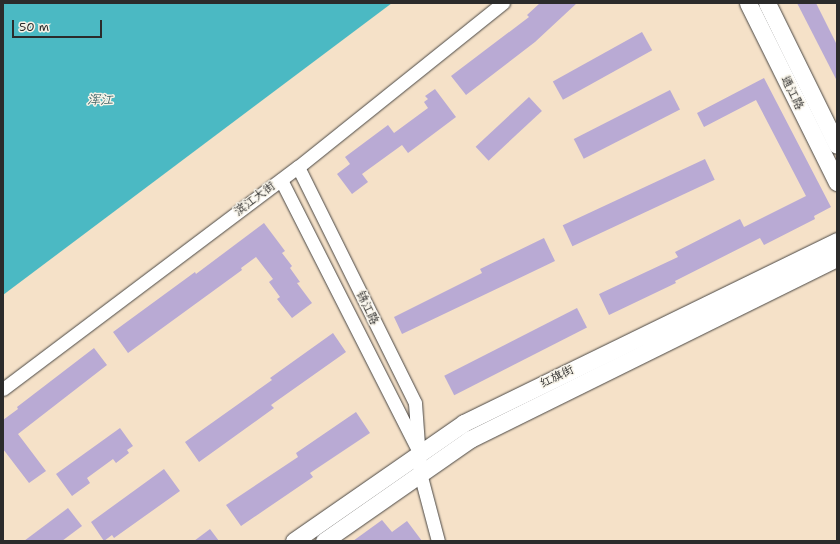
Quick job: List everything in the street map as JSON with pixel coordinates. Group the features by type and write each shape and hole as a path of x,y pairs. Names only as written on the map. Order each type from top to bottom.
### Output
{"main road":[{"name":"通江路","path":"748,3 837,182"},
{"name":"通江路","path":"767,3 837,145"},
{"name":"红旗街","path":"294,541 464,423 837,241"},
{"path":"324,541 470,439 837,258"}],"street":[{"name":"滨江大街","path":"3,389 298,167 503,3"},
{"name":"锦江路","path":"298,167 415,403 420,473 438,541"},
{"name":"锦江路","path":"281,180 419,453"}],"water":[{"name":"浑江","path":"3,3 392,3 3,295"}],"building":[{"path":"540,3 577,3 535,42 466,95 451,76 529,17 527,15"},
{"path":"797,3 816,3 837,45 837,81"},
{"path":"642,32 652,50 563,100 553,81"},
{"path":"764,78 831,207 814,216 815,219 764,245 760,238 675,281 676,283 609,315 599,294 678,257 675,252 740,219 744,227 806,196 756,100 704,127 697,113"},
{"path":"435,89 456,117 408,153 402,145 362,174 368,182 352,194 337,174 350,164 345,157 388,125 394,133 428,108 424,102 428,99 425,96"},
{"path":"670,90 680,110 584,159 574,139"},
{"path":"529,97 542,111 489,161 476,147"},
{"path":"705,159 715,180 572,246 563,225"},
{"path":"264,223 285,251 282,253 292,266 290,268 300,282 297,283 312,303 292,318 277,299 280,297 269,282 273,279 256,257 241,268 242,270 128,353 113,332 195,272 196,274"},
{"path":"544,238 555,261 402,334 394,317 482,273 480,269"},
{"path":"577,308 587,328 454,395 444,376"},
{"path":"333,333 346,352 271,405 274,408 199,462 185,442 272,380 270,378"},
{"path":"94,348 107,365 18,434 46,471 29,483 3,449 3,420 18,409 17,407"},
{"path":"356,412 370,433 310,473 313,477 241,526 226,505 298,457 296,453"},
{"path":"120,428 133,446 127,450 129,453 116,463 113,459 87,478 90,483 72,496 56,474"},
{"path":"164,469 180,491 114,538 112,535 104,541 91,522"},
{"path":"68,508 82,526 62,541 24,541"},
{"path":"382,520 392,532 407,521 422,541 353,541"},
{"path":"210,529 219,541 194,541"}]}
